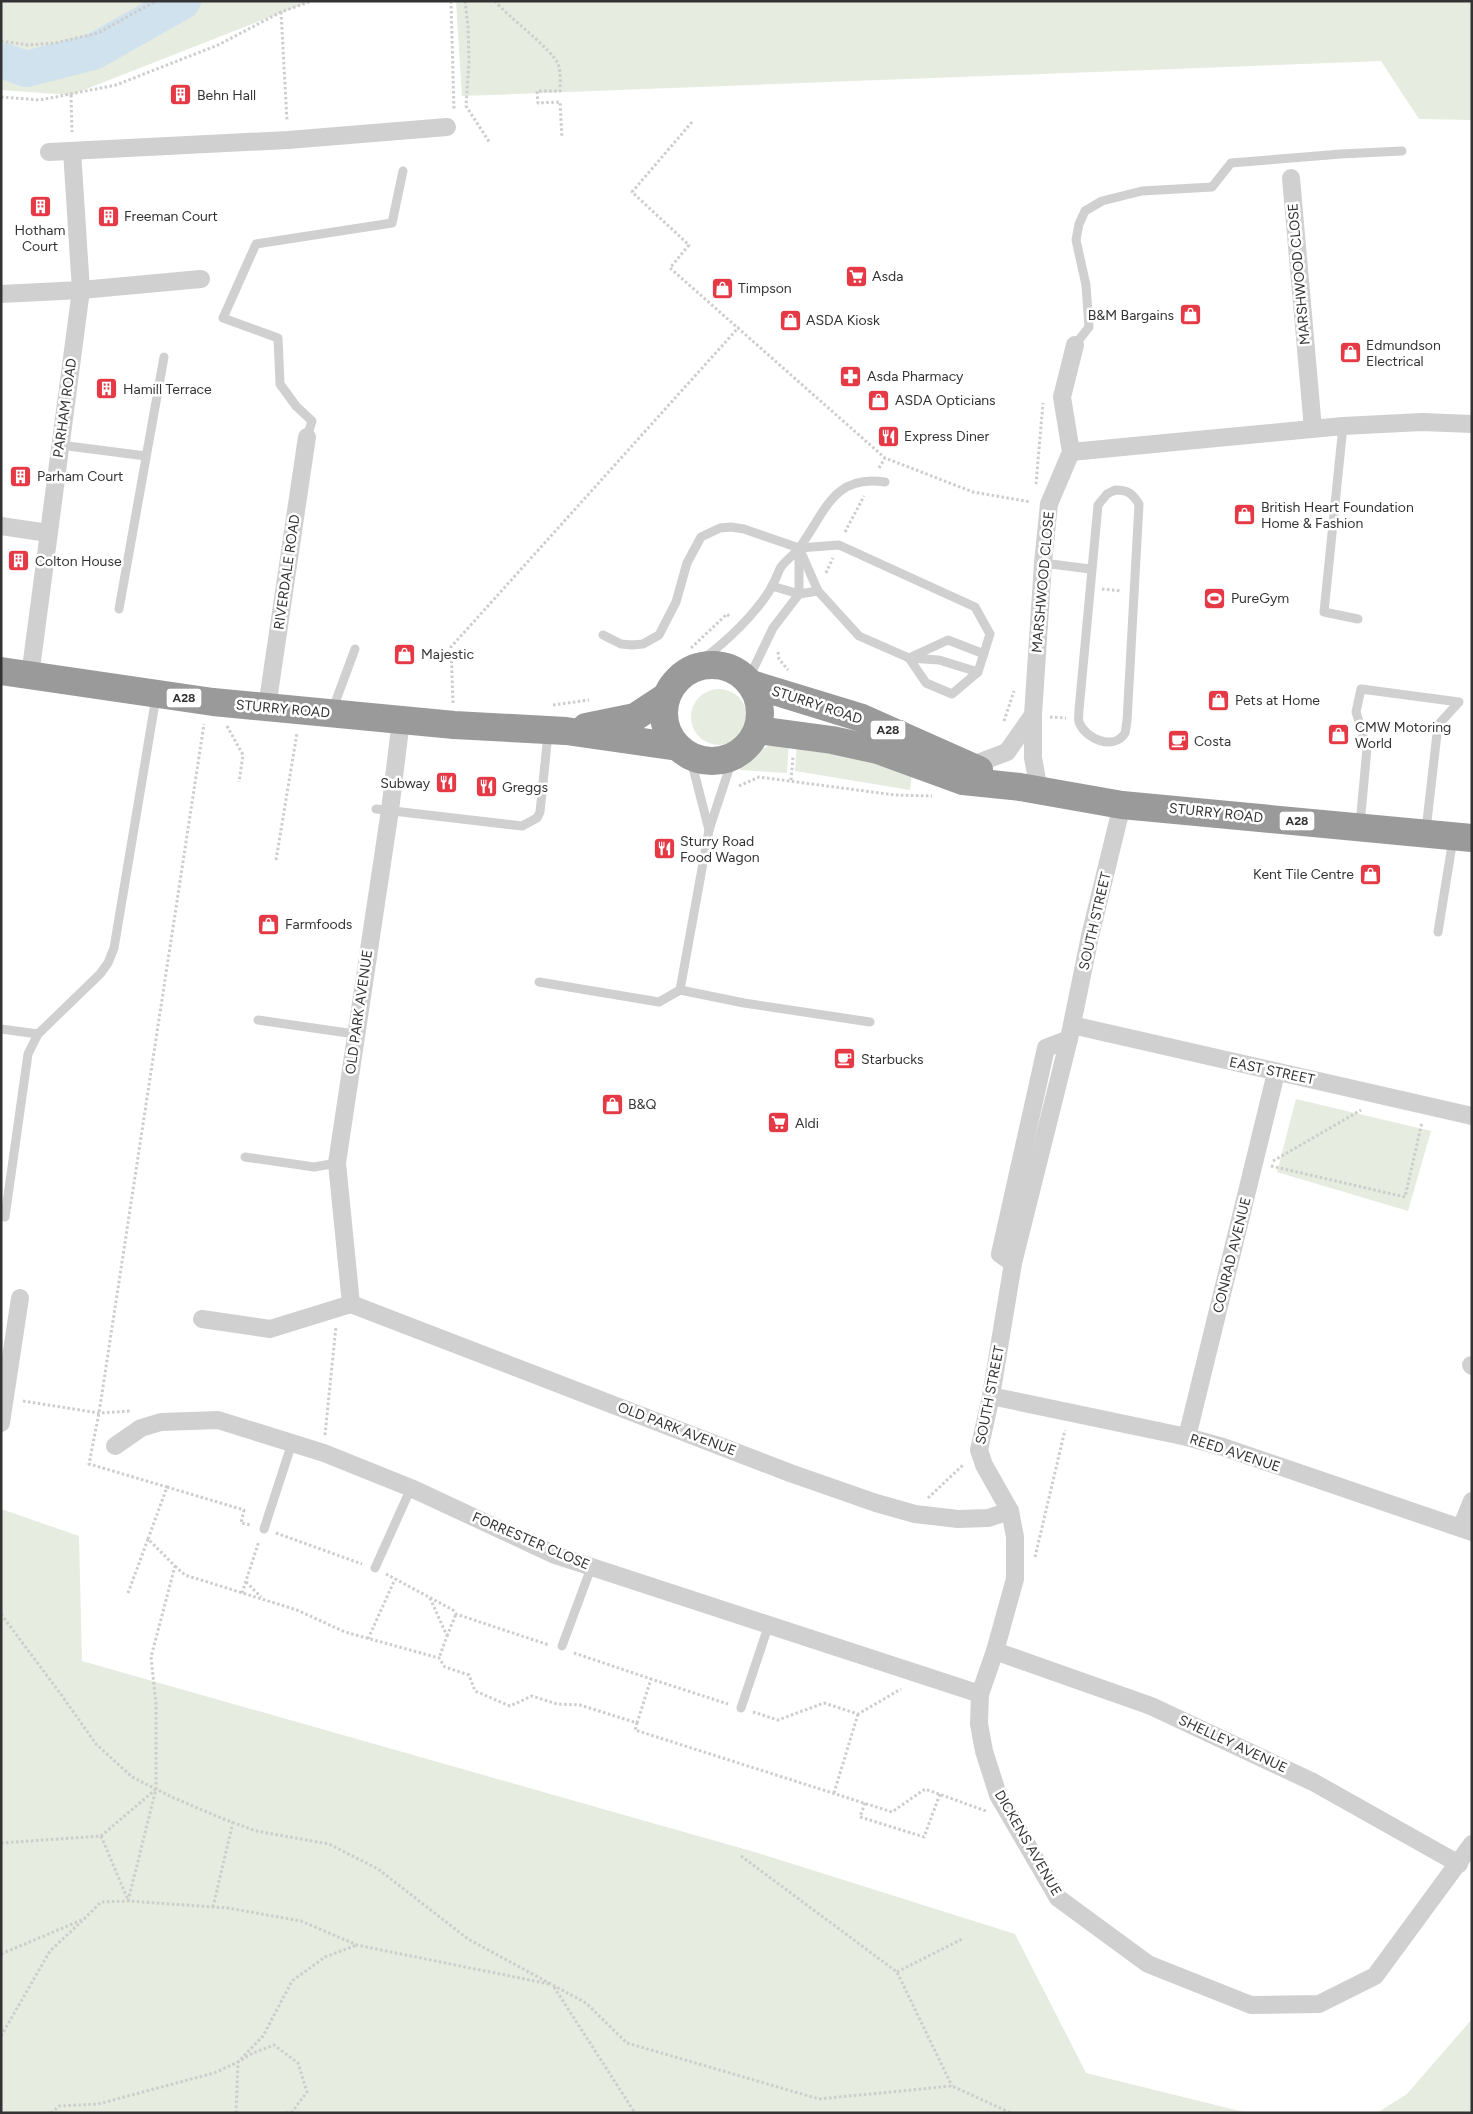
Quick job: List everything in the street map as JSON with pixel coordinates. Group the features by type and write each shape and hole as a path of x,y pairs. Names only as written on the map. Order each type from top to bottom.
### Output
{"highway":[{"name":"STURRY ROAD","path":"1,671 210,702 332,714 401,720 555,722 635,718 679,674 700,666 716,664 732,668 750,682 862,718 970,766 1029,789"},
{"path":"679,674 664,709 665,723 670,736 684,752"},
{"name":"STURRY ROAD","path":"750,682 759,698 761,714 758,730 832,740 878,750 963,781 1029,789 1122,805 1462,837"},
{"name":"STURRY ROAD","path":"555,722 684,752 704,761 718,761 733,757"},
{"path":"733,757 752,741 758,730"}],"street":[{"path":"49,152 288,140 447,127"},
{"name":"PARHAM ROAD","path":"30,676 81,290 72,151"},
{"name":"MARSHWOOD CLOSE","path":"1291,178 1313,429"},
{"path":"1,294 81,290 201,279"},
{"path":"1075,345 1062,397 1071,452 1344,426 1422,422 1472,424"},
{"name":"RIVERDALE ROAD","path":"267,707 307,437"},
{"name":"MARSHWOOD CLOSE","path":"1029,789 1038,716 1043,563 1049,504 1071,452"},
{"path":"1,526 48,533"},
{"path":"970,766 1007,752 1038,716"},
{"name":"OLD PARK AVENUE","path":"401,720 383,809 337,1163 344,1306 790,1473 876,1503 912,1513 958,1519 988,1518 1010,1512"},
{"name":"SOUTH STREET","path":"980,1694 995,1652 1015,1579 1015,1537 1010,1512 984,1465 979,1450 991,1396 1013,1263 1070,1032 1090,936 1122,805"},
{"name":"EAST STREET","path":"1070,1032 1276,1073 1472,1116"},
{"name":"CONRAD AVENUE","path":"1187,1437 1276,1073"},
{"path":"1,1423 7,1339 20,1298"},
{"path":"202,1319 270,1329 344,1306"},
{"name":"REED AVENUE","path":"991,1396 1223,1446 1466,1530"},
{"name":"FORRESTER CLOSE","path":"115,1446 141,1428 162,1422 218,1420 324,1453 411,1488 555,1555 591,1568 769,1624 980,1694"},
{"path":"1466,1530 1472,1500"},
{"name":"SHELLEY AVENUE","path":"995,1652 1150,1706 1312,1782 1459,1864"},
{"name":"DICKENS AVENUE","path":"980,1694 979,1724 984,1750 998,1795 1058,1898 1148,1964 1251,2005 1319,2004 1375,1976 1472,1844"}],"lane":[{"path":"1075,345 1089,327 1086,285 1076,240 1079,224 1085,211 1102,201 1134,192 1212,187 1231,163 1402,151"},
{"path":"307,437 312,421 296,406 280,384 278,338 223,318 256,244 392,223 403,171"},
{"path":"119,609 164,356"},
{"path":"1344,426 1324,612 1358,619"},
{"path":"60,445 146,456"},
{"path":"679,674 711,654 755,611 772,586 781,567 799,548 833,497 841,490 859,482 872,480 885,482"},
{"path":"1115,490 1126,490 1134,496 1139,504 1125,732 1122,736 1105,742 1093,739 1083,728 1079,718 1089,588 1098,505 1107,494 1115,490"},
{"path":"603,635 621,644 632,645 643,644 658,635 676,602 687,563 701,537 711,531 731,527 744,529 799,548 839,545 975,607 990,634 978,672 952,694 926,683 909,658"},
{"path":"799,548 818,591 860,636 909,658 939,660 978,672"},
{"path":"750,682 773,628 798,594 799,548"},
{"path":"1043,563 1090,569"},
{"path":"772,586 798,594 818,591"},
{"path":"909,658 948,640 984,654"},
{"path":"332,714 355,649"},
{"path":"1359,827 1367,748 1356,712 1361,689 1459,702 1438,725 1426,833"},
{"path":"5,1217 28,1054 38,1034 100,974 108,963 114,948 156,694"},
{"path":"383,809 522,826 537,818 540,812 555,722"},
{"path":"684,752 709,830"},
{"path":"680,990 709,830 733,757"},
{"path":"1438,932 1462,837"},
{"path":"539,982 659,1002 680,990 870,1022"},
{"path":"258,1020 355,1034"},
{"path":"1,1029 38,1034"},
{"path":"245,1157 314,1167 337,1163"},
{"path":"264,1528 292,1443"},
{"path":"375,1568 411,1488"},
{"path":"563,1648 591,1568"},
{"path":"741,1708 769,1624"}],"path":[{"path":"1,41 28,46 98,34 156,1"},
{"path":"1,97 40,100 116,85 218,45 281,12 312,1"},
{"path":"447,127 454,118 451,1"},
{"path":"465,1 470,62 466,106 490,143"},
{"path":"494,1 550,52 559,65 560,91 537,91 538,103 560,102 562,138"},
{"path":"281,12 288,140"},
{"path":"71,95 72,151"},
{"path":"692,122 632,192 689,245 670,268 885,458 973,492 1049,504"},
{"path":"454,712 451,646 738,327"},
{"path":"1089,588 1134,592"},
{"path":"679,674 727,614 739,626"},
{"path":"555,722 595,700"},
{"path":"210,702 243,755 239,782"},
{"path":"210,702 99,1413 89,1464 244,1510 241,1523 264,1528 375,1568 453,1610 456,1614 563,1648 651,1679 778,1720 824,1703 858,1714"},
{"path":"1038,716 1079,718"},
{"path":"276,860 293,755"},
{"path":"1385,1096 1265,1165 1405,1196 1425,1106"},
{"path":"324,1453 344,1306"},
{"path":"3,1401 23,1401 99,1413"},
{"path":"1015,1579 1033,1568 1069,1412"},
{"path":"912,1513 979,1450"},
{"path":"128,1593 167,1487"},
{"path":"242,1593 264,1528"},
{"path":"148,1539 185,1575 297,1610 345,1632 439,1658 444,1667 468,1675 475,1691 510,1706 532,1696 556,1704 580,1706 637,1724"},
{"path":"128,1901 156,1789 156,1704 151,1657 175,1566"},
{"path":"368,1639 395,1579"},
{"path":"246,1581 263,1599"},
{"path":"430,1597 446,1636"},
{"path":"1,1614 96,1744 132,1777 256,1831 329,1844 378,1868 468,1938 586,2003 627,2043 819,2099 952,2086 1012,2113"},
{"path":"439,1658 456,1614"},
{"path":"834,1793 858,1714 923,1676"},
{"path":"651,1679 635,1730 892,1812 925,1789 1013,1820"},
{"path":"1,1843 101,1836 156,1789"},
{"path":"865,1802 860,1817 924,1837 940,1794"},
{"path":"213,1907 233,1822"},
{"path":"101,1836 128,1901"},
{"path":"741,1856 897,1972 952,2086"},
{"path":"1,2036 50,1951 101,1902 128,1901 213,1907 301,1921 357,1945 553,1985 635,2113"},
{"path":"1,1954 84,1919"},
{"path":"897,1972 964,1938"},
{"path":"236,2113 238,2062 263,2036 292,1981 325,1957 357,1945"},
{"path":"51,2113 59,2106 98,2104 214,2073 253,2053 274,2045 298,2063 307,2092 292,2112 285,2113"}],"shaded area":[{"path":"1,1 311,1 71,95 1,90"},
{"path":"456,1 1472,1 1472,120 1419,119 1381,61 462,96"},
{"path":"713,689 725,689 735,693 743,701 747,717 743,733 735,741 725,745 713,745 703,741 695,733 691,723 691,711 695,701 703,693"},
{"path":"797,740 912,774 910,790 795,771"},
{"path":"789,741 787,773 740,770 755,753 767,746"},
{"path":"1296,1099 1431,1131 1408,1211 1277,1172"},
{"path":"1,1509 79,1536 82,1661 758,1853 1015,1934 1086,2073 1248,2113 1,2113"},
{"path":"1472,2019 1472,2113 1377,2113 1407,2094"}],"waterway":[{"path":"1,60 26,69 93,52 183,1"}],"place":[{"name":"Behn Hall","path":"181,95"},
{"name":"Hotham Court","path":"40,207"},
{"name":"Freeman Court","path":"108,216"},
{"name":"Asda","path":"856,276"},
{"name":"Timpson","path":"722,288"},
{"name":"B&M Bargains","path":"1190,315"},
{"name":"ASDA Kiosk","path":"790,320"},
{"name":"Edmundson Electrical","path":"1350,353"},
{"name":"Asda Pharmacy","path":"851,376"},
{"name":"Hamill Terrace","path":"107,389"},
{"name":"ASDA Opticians","path":"879,400"},
{"name":"Express Diner","path":"888,436"},
{"name":"Parham Court","path":"21,476"},
{"name":"British Heart Foundation Home & Fashion","path":"1245,515"},
{"name":"Colton House","path":"19,561"},
{"name":"PureGym","path":"1215,598"},
{"name":"Majestic","path":"405,654"},
{"name":"Pets at Home","path":"1219,700"},
{"name":"CMW Motoring World","path":"1339,735"},
{"name":"Costa","path":"1178,741"},
{"name":"Subway","path":"446,783"},
{"name":"Greggs","path":"486,787"},
{"name":"Sturry Road Food Wagon","path":"664,849"},
{"name":"Kent Tile Centre","path":"1370,874"},
{"name":"Farmfoods","path":"269,924"},
{"name":"Starbucks","path":"845,1059"},
{"name":"B&Q","path":"612,1104"},
{"name":"Aldi","path":"779,1123"}]}
